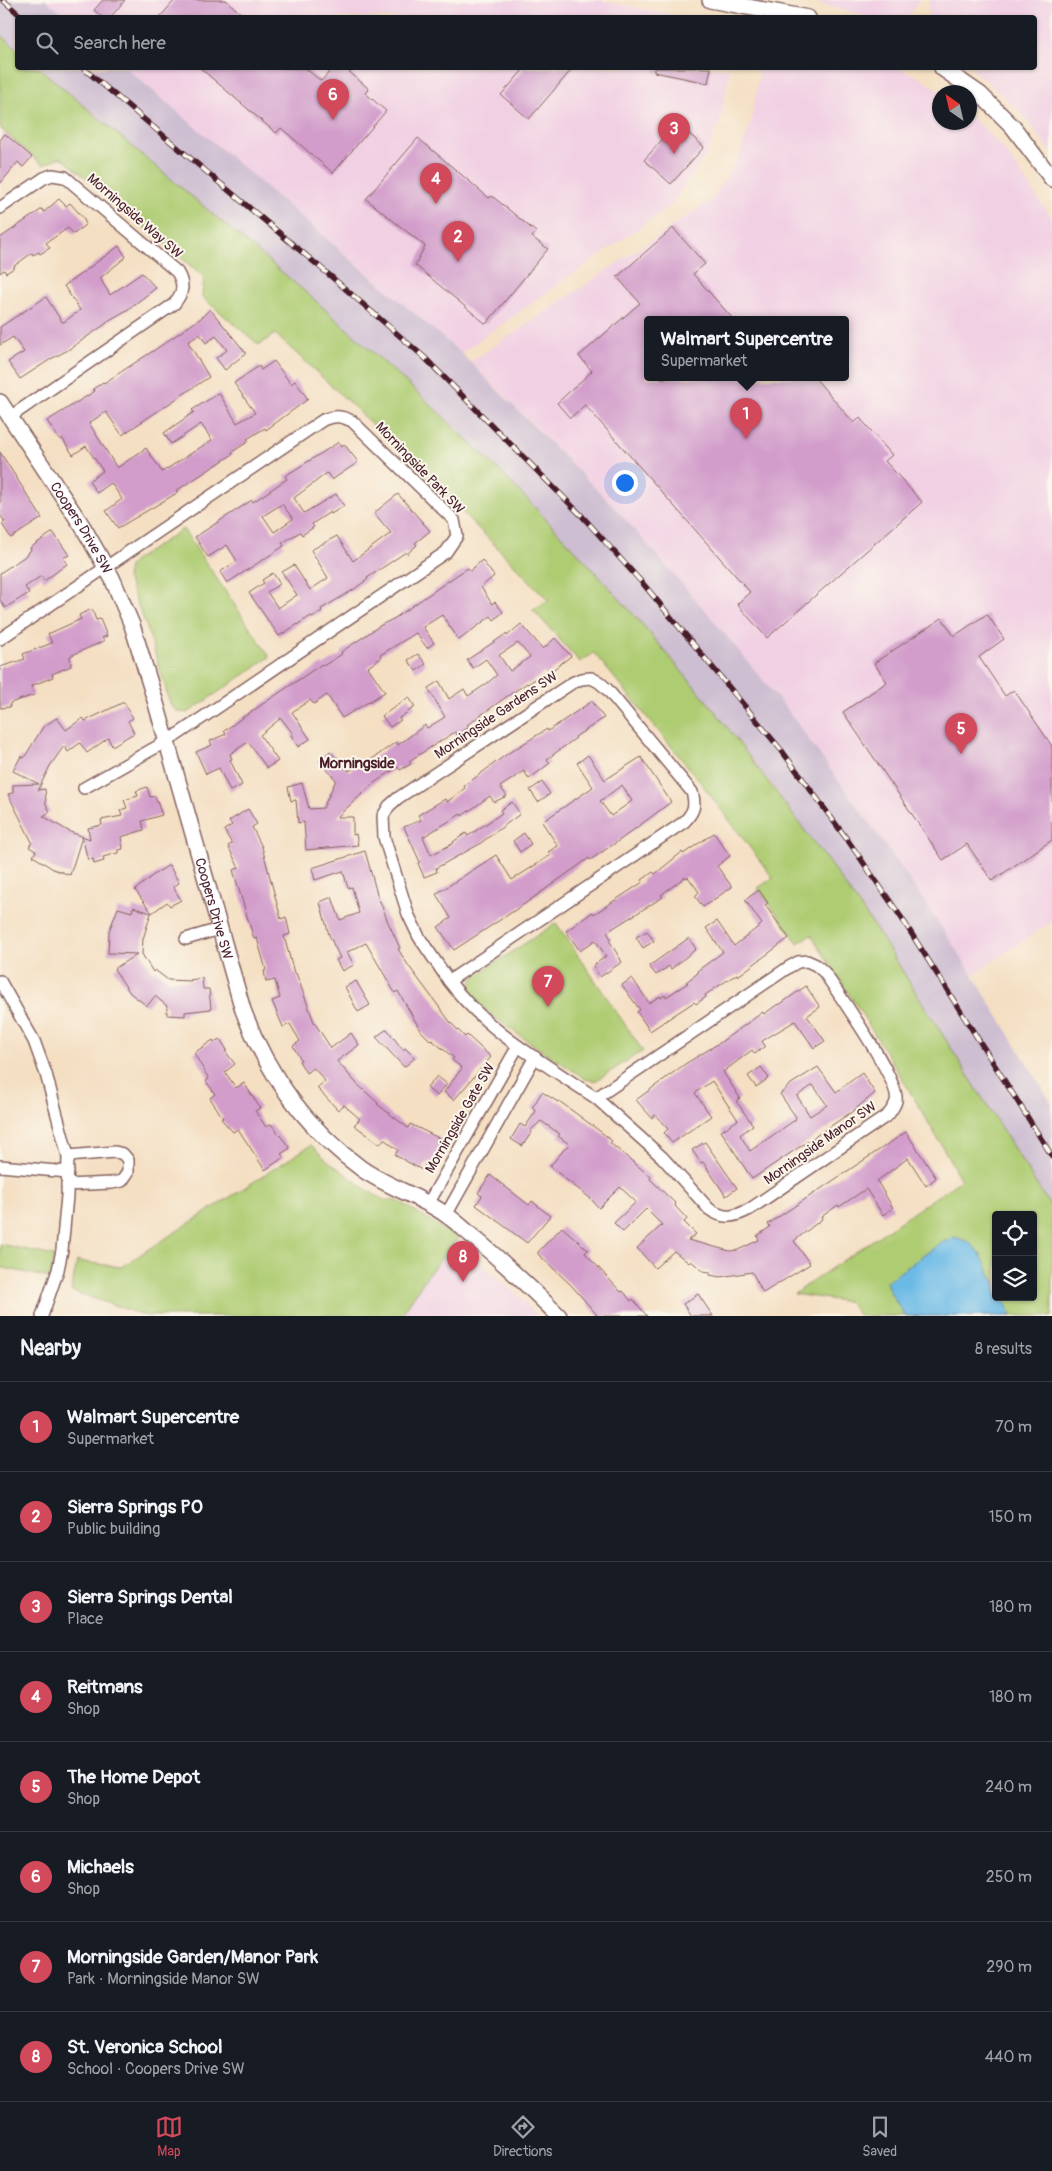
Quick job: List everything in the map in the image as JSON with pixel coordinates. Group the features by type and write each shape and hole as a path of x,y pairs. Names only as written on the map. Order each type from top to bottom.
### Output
{"street":[{"path":"710,0 758,4 797,15"},
{"path":"945,70 981,95 1013,127 1052,179"},
{"name":"Morningside Way SW","path":"0,208 44,178 52,175 66,177 177,272 182,280 183,289 174,304 10,417"},
{"name":"Coopers Drive SW","path":"0,402 83,527 106,567 132,625 243,1010 253,1036 280,1085 300,1111 328,1140 362,1169 446,1215 525,1281 559,1316"},
{"name":"Morningside Park SW","path":"0,639 323,420 333,416 341,416 352,420 454,520 457,536 446,552 166,742 84,788"},
{"name":"Morningside Gardens SW","path":"448,982 684,822 691,815 695,807 692,792 599,682 591,678 581,679 572,683 398,798 388,806 383,816 384,837 408,914 419,937 448,982 464,1002 486,1022 518,1046"},
{"path":"186,939 219,929"},
{"name":"Morningside Manor SW","path":"518,1046 596,1098 662,1157 710,1210 718,1215 729,1218 750,1209 888,1115 896,1101 894,1085 868,1040 824,972 816,965 807,961 798,962 789,967 596,1098"},
{"path":"0,982 34,1041 46,1074 68,1156 65,1230 61,1256 42,1316"},
{"name":"Morningside Gate SW","path":"428,1204 518,1046"},
{"path":"446,1215 535,1058"},
{"path":"68,1156 115,1152 123,1154 128,1160 128,1172 122,1180 112,1183 68,1185"},
{"path":"0,1166 68,1172"}],"shaded area":[{"path":"0,0 46,0 65,15 15,15 15,47 0,34"},
{"path":"46,0 598,0 671,15 64,15"},
{"path":"807,0 919,0 909,15 861,15"},
{"path":"929,0 1052,0 1052,153 1020,112 986,80 972,70 1037,70 1037,15 929,15"},
{"path":"41,70 128,70 461,353 616,509 704,609 786,708 906,874 973,975 1052,1104 1052,1209 880,935 771,784 715,711 642,624 500,471 417,392 309,295"},
{"path":"128,70 730,70 721,119 706,155 671,205 461,353"},
{"path":"760,70 902,70 932,86 932,130 977,130 977,122 1005,151 1052,218 1052,921 973,975 906,874 786,708 704,609 616,509 471,362 711,200 735,164 752,118"},
{"path":"458,1238 466,1252 510,1288 538,1316 401,1316 427,1276"}],"green space":[{"path":"0,34 15,47 15,70 41,70 309,295 417,392 500,471 642,624 715,711 827,860 880,935 1052,1209 1052,1316 859,1316 849,1302 794,1294 961,1180 907,1087 811,935 798,943 758,888 773,878 698,779 594,653 580,662 533,610 548,600 414,464 275,334 259,345 202,297 204,277 61,157 43,165 0,128"},
{"path":"183,529 270,657 189,712 183,713 176,710 170,703 147,628 127,578 129,566 134,561"},
{"path":"556,923 643,1051 595,1081 585,1079 522,1037 488,1012 471,992 471,983 477,975"},
{"path":"311,1145 328,1161 367,1190 384,1200 398,1201 458,1238 427,1276 401,1316 146,1316 71,1291 77,1261 121,1267"},
{"path":"0,1244 54,1256 50,1278 0,1267"}],"water":[{"path":"955,1237 969,1242 979,1252 992,1277 992,1301 1004,1301 1012,1316 905,1316 886,1282 941,1243"}],"building":[{"path":"103,0 125,0 112,15 100,15 94,10"},
{"path":"175,0 226,0 243,15 162,15"},
{"path":"202,70 307,70 321,81 331,70 347,70 369,89 365,93 386,111 333,173 281,128 276,133"},
{"path":"523,70 571,70 529,119 501,95"},
{"path":"654,70 711,70 708,83 654,72"},
{"path":"677,123 704,147 671,184 644,160"},
{"path":"5,134 32,157 23,167 18,162 0,184 0,140"},
{"path":"418,138 489,198 492,196 536,232 532,237 548,249 486,324 415,265 425,246 366,199"},
{"path":"59,199 66,206 70,203 85,220 86,224 74,234 68,228 46,243 50,248 40,254 39,252 33,255 32,253 6,273 4,270 0,273 0,238 42,209 44,212"},
{"path":"673,228 705,264 693,274 730,316 644,316 644,381 818,381 854,423 860,418 892,455 885,461 922,502 767,638 737,604 750,592 585,405 570,418 557,403 592,371 579,356 640,303 617,277"},
{"path":"119,246 126,257 100,278 110,295 142,273 156,288 68,350 20,379 8,362 24,352 13,337 0,345 0,327 46,297 62,322 64,322 80,310 64,286"},
{"path":"210,309 246,353 225,370 216,358 227,350 216,336 206,343 200,334 188,342 209,377 122,435 106,412 89,423 117,468 146,448 162,472 212,440 201,424 171,444 164,433 194,412 192,410 219,393 237,423 255,413 234,383 259,366 261,370 274,361 291,384 295,381 308,399 266,430 265,428 247,439 249,441 232,452 233,454 176,491 177,493 118,528 106,511 122,499 111,483 97,493 89,481 103,471 86,446 73,455 62,438 60,440 47,421 95,391 93,389 156,349 201,318"},
{"path":"339,442 342,446 344,444 358,462 332,480 327,473 294,498 304,513 336,494 344,506 331,514 330,512 312,524 314,527 302,535 300,532 282,543 284,546 227,583 220,572 237,561 227,545 208,557 195,537 287,479 285,476","holes":["282,504 293,519 274,532 263,516"]},
{"path":"0,452 42,518 11,538 2,524 5,522 0,515"},
{"path":"398,494 430,531 415,543 417,545 407,554 406,552 367,578 353,590 321,609 322,611 279,636 249,593 264,583 262,580 273,573 280,584 267,592 278,608 297,595 282,572 294,565 310,590 328,578 311,550 337,536 353,561 391,533 374,513"},
{"path":"53,532 69,555 63,558 67,564 44,581 41,576 25,587 29,593 5,608 0,600 0,573 24,557 31,550 30,548"},
{"path":"482,560 494,576 481,587 492,604 495,602 503,612 494,620 491,616 459,640 442,615 423,627 434,643 427,648 416,633 380,655 381,658 368,667 385,692 342,718 327,695 314,704 310,700 292,712 310,739 298,747 291,735 293,734 281,718 260,735 278,761 267,768 248,742 230,754 232,759 230,760 242,785 230,791 219,768 206,774 196,752 212,745 210,741 226,734 224,731 239,720 322,664 323,666 342,654 341,652 381,625 395,618 457,575 468,568 470,571"},
{"path":"92,609 96,620 100,619 107,636 102,638 104,641 70,656 71,666 52,674 53,677 31,686 34,695 10,703 10,707 0,708 0,667 25,659 23,654 52,643 48,634 81,619 79,615"},
{"path":"987,614 1004,639 979,657 1005,696 1014,690 1052,746 1052,840 992,881 967,844 943,860 843,712 887,682 874,663 942,618 954,636"},
{"path":"521,624 543,649 555,638 571,656 546,675 544,673 509,695 467,725 469,727 457,735 455,732 409,761 411,764 400,770 398,767 374,783 337,817 353,817 353,835 356,834 358,845 306,850 304,822 298,823 296,800 291,801 288,787 302,783 309,809 323,808 336,780 319,761 330,751 349,771 367,760 368,762 396,742 398,745 425,725 427,728 445,717 428,688 439,681 449,699 464,689 468,696 485,685 497,675 486,659 473,668 467,660 506,634 507,636","holes":["518,643 530,657 510,671 499,655"]},
{"path":"418,654 426,664 416,671 408,660"},
{"path":"409,697 415,707 390,727 382,716"},
{"path":"592,701 604,718 575,737 547,759 550,763 529,779 524,771 500,787 507,796 494,802 490,796 462,816 461,814 423,837 431,855 454,843 466,833 468,836 502,813 500,810 512,802 520,814 478,845 436,868 437,872 424,877 418,863 420,862 404,827 421,820 418,815 445,799 447,802 465,788 464,786 507,754 547,729 548,731"},
{"path":"124,702 133,718 128,721 134,733 112,746 108,738 87,753 80,743 68,752 64,746 50,766 38,790 45,789 46,804 50,812 43,816 70,832 90,839 88,828 102,825 101,820 122,816 120,810 127,808 124,800 138,796 136,791 147,787 150,797 155,796 162,815 142,821 144,830 121,837 123,849 118,850 118,853 103,857 104,861 94,864 93,859 88,860 82,837 70,875 53,869 33,856 36,851 29,847 32,842 8,794 13,793 13,785 39,784 13,771 21,756 24,758 43,727 55,719 57,718 66,730 83,718 85,721"},
{"path":"588,755 605,780 641,757 671,802 620,840 590,860 589,858 526,903 454,950 438,927 451,918 436,894 496,855 512,880 551,855 548,852 558,846 542,822 593,787 577,763","holes":["622,785 632,801 611,816 600,801"]},
{"path":"542,782 550,794 538,802 530,790"},
{"path":"248,809 257,824 252,827 262,847 281,919 286,917 290,934 284,936 294,973 296,973 314,1022 331,1048 351,1033 359,1045 337,1061 377,1104 408,1128 410,1124 445,1141 431,1164 427,1162 422,1170 395,1155 398,1150 384,1139 380,1144 354,1125 360,1119 344,1105 338,1110 317,1088 325,1081 314,1068 306,1073 299,1061 301,1060 293,1046 300,1041 290,1024 283,1027 272,1001 280,998 275,980 266,982 264,971 266,970 257,938 254,939 233,870 239,868 228,846 232,844 224,830 232,825 229,821"},
{"path":"524,833 531,844 520,852 513,841"},
{"path":"714,833 730,856 717,866 732,887 703,907 695,896 699,892 688,877 685,877 661,895 663,897 607,932 611,939 609,940 622,962 600,977 593,966 606,956 595,940 580,951 566,931 593,912 594,914 643,882 642,880 653,872 655,874 682,852 683,854"},
{"path":"365,851 379,901 400,948 398,949 451,1023 465,1037 467,1035 491,1057 454,1100 444,1092 462,1068 452,1060 454,1058 421,1031 398,991 395,993 366,943 347,952 354,965 342,971 336,960 340,958 329,935 320,902 332,897 340,920 359,913 352,887 348,888 343,871 315,880 312,868"},
{"path":"169,865 179,883 173,887 181,900 170,906 167,902 152,913 135,890"},
{"path":"759,890 768,903 765,905 789,938 738,976 737,974 705,995 706,997 696,1004 694,1002 650,1031 637,1012 640,1010 622,985 632,978 649,1003 660,996 661,998 665,995 666,997 688,983 686,982 698,973 697,971 723,952 706,928 717,921 734,946 762,924 745,900"},
{"path":"133,907 151,913 143,939 142,954 153,972 155,970 168,980 191,981 202,978 203,989 209,989 211,1009 185,1012 185,1016 167,1015 167,1006 155,996 147,1006 130,993 114,969 137,954 108,953 109,931 118,908 132,912"},
{"path":"647,931 654,941 643,948 636,937"},
{"path":"689,938 696,949 671,969 669,966 656,975 649,966"},
{"path":"356,981 370,1005 358,1012 345,987"},
{"path":"806,986 820,1007 807,1016 825,1041 814,1048 795,1021 762,1041 765,1046 755,1054 752,1050 723,1072 740,1098 736,1101 753,1125 740,1135 750,1151 795,1120 796,1117 780,1094 791,1084 818,1067 836,1092 862,1073 875,1093 853,1111 752,1179 721,1131 738,1120 712,1081 695,1093 711,1116 672,1143 664,1133 668,1129 655,1115 652,1118 636,1100 685,1064 721,1042 763,1012 764,1014","holes":["813,1085 827,1105 810,1116 797,1096"]},
{"path":"387,1029 403,1050 405,1048 415,1058 404,1067 376,1037"},
{"path":"220,1039 227,1050 225,1051 235,1064 225,1072 236,1088 244,1083 260,1108 255,1111 266,1127 271,1124 290,1148 281,1154 284,1157 265,1170 238,1129 233,1132 221,1119 223,1118 210,1098 215,1094 206,1081 209,1079 194,1053 213,1040 214,1042"},
{"path":"761,1067 769,1078 756,1087 748,1076"},
{"path":"437,1076 447,1084 437,1096 427,1088"},
{"path":"542,1092 559,1101 601,1132 612,1141 610,1143 651,1177 650,1179 676,1204 675,1206 687,1219 684,1222 696,1234 688,1240 730,1251 738,1250 759,1240 757,1236 770,1227 768,1224 906,1132 936,1178 926,1186 908,1158 877,1181 893,1208 883,1215 866,1189 839,1207 838,1205 794,1241 810,1264 763,1293 752,1272 720,1277 710,1275 710,1272 703,1271 691,1261 689,1263 674,1251 655,1268 637,1248 662,1225 646,1209 623,1232 614,1223 636,1202 620,1187 599,1208 590,1198 550,1166 569,1144 558,1136 560,1134 541,1121 530,1131 532,1132 522,1146 511,1139 520,1124 525,1127 536,1111 532,1108"},
{"path":"705,1142 737,1188 726,1196 703,1162 701,1163 692,1150"},
{"path":"490,1175 529,1205 532,1201 550,1216 527,1243 476,1205 482,1196 478,1193"},
{"path":"562,1227 588,1250 585,1253 621,1292 623,1291 631,1301 633,1299 647,1316 598,1316 571,1285 538,1254"},
{"path":"698,1294 713,1316 691,1316 683,1304"}],"railway":[{"path":"3,0 20,15"},
{"path":"85,70 424,357 582,516 645,586 782,751 849,842 901,917 1052,1156"}],"place":[{"name":"Michaels","path":"333,120"},
{"name":"Sierra Springs Dental","path":"674,154"},
{"name":"Reitmans","path":"436,204"},
{"name":"Sierra Springs PO","path":"458,262"},
{"name":"Walmart Supercentre","path":"746,439"},
{"name":"The Home Depot","path":"961,754"},
{"name":"Morningside Garden/Manor Park","path":"548,1007"},
{"name":"St. Veronica School","path":"463,1282"}],"district":[{"name":"Morningside","path":"357,763"}]}
